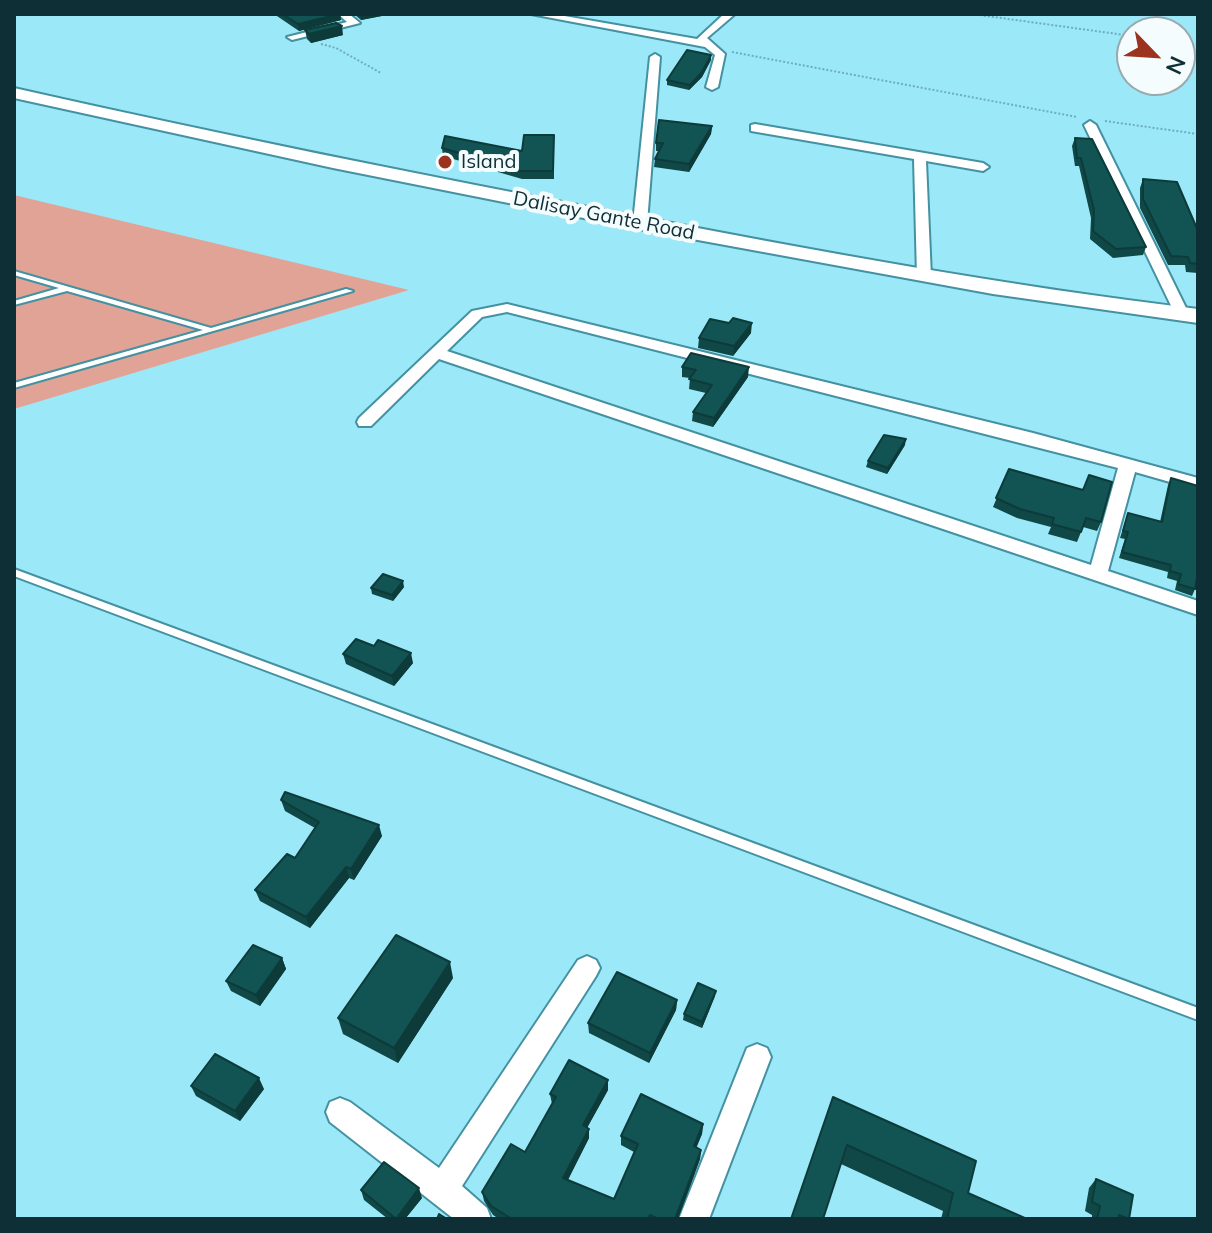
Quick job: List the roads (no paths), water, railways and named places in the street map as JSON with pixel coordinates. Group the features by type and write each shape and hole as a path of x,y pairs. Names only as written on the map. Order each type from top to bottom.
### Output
{"main road":[{"name":"Dalisay Gante Road","path":"14,93 492,195 924,277 1053,298 1190,315"}],"street":[{"path":"296,36 355,23 343,14"},
{"path":"536,14 710,47"},
{"path":"712,87 720,60 702,41 703,35 730,14"},
{"path":"640,223 655,57"},
{"path":"1087,120 1190,315"},
{"path":"755,128 983,167"},
{"path":"920,157 924,277"},
{"path":"365,422 477,314 507,308 1198,484"},
{"path":"437,353 1198,606"},
{"path":"1098,574 1128,464"},
{"path":"443,1189 587,968"},
{"path":"694,1219 757,1057"},
{"path":"340,1112 443,1189 476,1219"}],"lane":[{"path":"14,273 211,330"},
{"path":"14,303 66,288"},
{"path":"14,386 349,291"},
{"path":"14,572 1198,1014"}],"place":[{"name":"Island","path":"445,162"}]}
